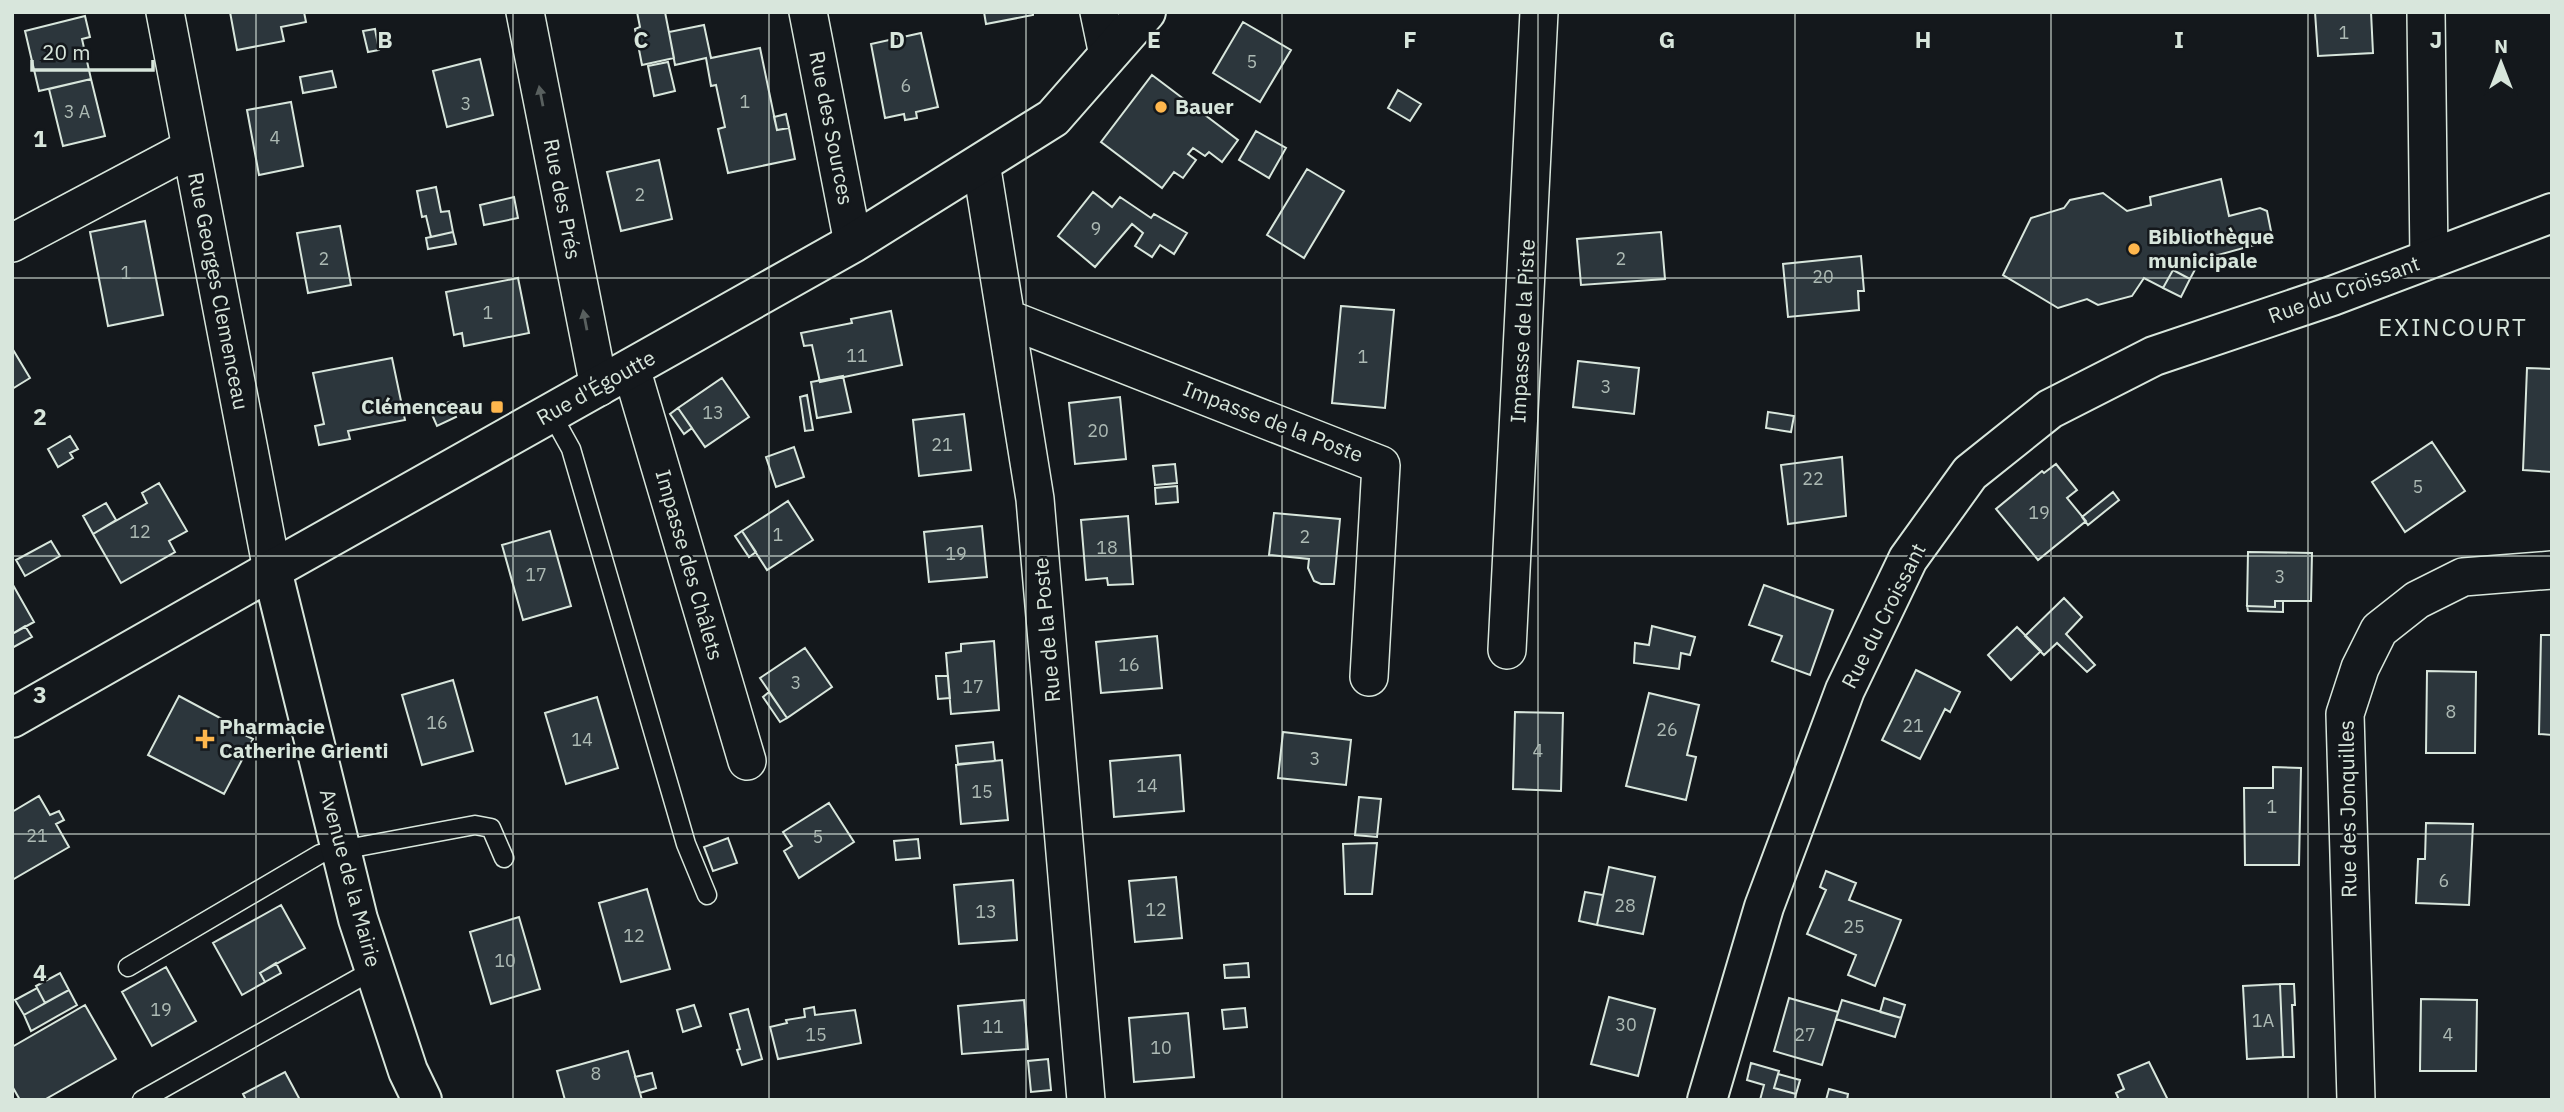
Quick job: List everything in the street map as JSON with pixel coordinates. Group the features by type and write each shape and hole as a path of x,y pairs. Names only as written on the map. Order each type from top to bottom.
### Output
{"street":[{"name":"Rue Georges Clemenceau","path":"165,12 272,570"},
{"name":"Rue des Prés","path":"525,12 615,377"},
{"name":"Rue des Sources","path":"808,12 853,243"},
{"path":"1099,12 1108,55"},
{"name":"Rue d'Égoutte","path":"12,718 853,243 1053,118 1146,12"},
{"name":"Impasse de la Piste","path":"1507,650 1539,12"},
{"path":"2426,12 2429,259"},
{"path":"12,243 191,148"},
{"name":"Rue de la Poste","path":"981,163 1035,499 1086,1100"},
{"name":"Rue du Croissant","path":"1707,1100 1764,907 1845,690 1908,559 1970,473 2050,409 2154,356 2332,296 2552,213"},
{"name":"Impasse de la Poste","path":"1006,318 1381,465 1369,677"},
{"name":"Impasse des Châlets","path":"615,377 747,761"},
{"name":"Avenue de la Mairie","path":"272,570 358,919 408,1071 422,1100"},
{"name":"Rue des Jonquilles","path":"2356,1100 2344,714 2360,667 2379,630 2417,600 2463,577 2552,570"}],"lane":[{"path":"551,413 571,449 685,844 708,895"},
{"path":"128,967 320,854 475,825 491,828 504,858"},
{"path":"142,1100 375,969"}],"building":[{"path":"230,12 304,12 306,22 281,27 284,41 237,50"},
{"path":"637,12 665,12 674,58 642,65 635,29 640,27"},
{"path":"984,12 1033,12 1033,15 986,24"},
{"path":"2315,12 2371,12 2373,53 2318,56"},
{"path":"85,16 90,37 82,39 91,79 39,91 25,31"},
{"path":"1243,22 1291,50 1260,102 1213,73"},
{"path":"704,25 711,58 760,48 777,130 789,128 795,159 728,173 718,129 725,127 716,85 711,86 706,58 675,65 669,32"},
{"path":"375,29 379,50 368,52 363,31"},
{"path":"921,33 938,107 916,112 917,118 905,120 904,114 885,118 871,44"},
{"path":"480,59 493,115 447,127 433,71"},
{"path":"668,62 675,91 654,96 648,66"},
{"path":"332,71 336,87 303,93 300,77"},
{"name":"Bauer","path":"1152,75 1238,140 1222,162 1209,152 1205,156 1193,148 1188,154 1196,160 1183,178 1174,172 1162,188 1101,142"},
{"path":"91,79 105,136 63,146 49,89"},
{"path":"1398,90 1421,104 1410,121 1388,108"},
{"path":"291,102 303,166 259,175 247,110"},
{"path":"786,114 789,128 777,130 774,117"},
{"path":"1256,131 1286,148 1269,178 1239,160"},
{"path":"659,160 672,219 621,231 607,172"},
{"path":"1307,169 1344,191 1304,258 1267,235"},
{"path":"2221,179 2229,216 2260,208 2267,211 2272,236 2269,241 2200,260 2190,279 2173,270 2163,288 2144,278 2132,296 2098,305 2087,299 2058,308 2003,275 2031,218 2064,208 2070,200 2103,193 2127,211 2151,205 2150,197"},
{"path":"436,187 441,212 449,211 453,232 431,237 426,216 422,217 417,191"},
{"path":"1093,192 1112,207 1120,197 1151,218 1154,214 1187,233 1174,254 1160,245 1152,257 1135,246 1143,233 1132,224 1095,267 1058,236"},
{"path":"514,197 518,218 484,225 480,205"},
{"path":"145,221 163,315 108,326 90,232"},
{"path":"340,226 351,285 308,293 297,233"},
{"path":"453,232 456,244 428,249 426,238"},
{"path":"1661,232 1665,279 1581,285 1577,239"},
{"path":"2222,254 2224,262 2205,267 2203,259"},
{"path":"1861,256 1864,291 1858,291 1859,310 1788,317 1783,264"},
{"path":"2173,270 2190,279 2181,297 2163,288"},
{"path":"518,278 529,333 464,346 462,333 454,335 446,292"},
{"path":"1341,306 1394,310 1385,408 1332,403"},
{"path":"891,311 902,365 820,382 812,345 804,346 801,333 852,323 851,319"},
{"path":"12,348 30,378 12,389"},
{"path":"392,358 405,420 348,431 350,439 319,445 315,426 324,424 313,373"},
{"path":"1578,361 1639,368 1634,414 1573,407"},
{"path":"2527,368 2552,369 2552,472 2523,470"},
{"path":"843,376 851,412 817,418 811,382"},
{"path":"722,378 749,417 705,447 678,408"},
{"path":"807,395 813,430 805,431 800,397"},
{"path":"1120,397 1126,459 1075,464 1069,403"},
{"path":"449,402 456,417 437,426 430,410"},
{"path":"678,408 692,428 684,434 670,414"},
{"path":"1768,412 1794,416 1791,432 1766,428"},
{"path":"964,414 971,470 919,476 913,420"},
{"path":"70,436 78,449 70,453 73,458 58,467 48,449"},
{"path":"2432,442 2465,491 2405,532 2372,482"},
{"path":"794,447 804,477 776,487 766,457"},
{"path":"1842,457 1846,516 1788,524 1781,465"},
{"path":"1175,464 1177,483 1155,485 1153,466"},
{"path":"2056,464 2077,490 2067,498 2086,521 2038,560 1996,509 2042,471 2044,473"},
{"path":"159,483 187,531 169,541 175,552 121,583 93,534 147,503 142,493"},
{"path":"1177,486 1178,502 1156,504 1155,488"},
{"path":"2113,492 2119,500 2088,525 2082,517"},
{"path":"788,501 813,540 767,570 742,531"},
{"path":"106,503 116,520 93,534 83,516"},
{"path":"1274,513 1340,519 1334,584 1314,581 1308,568 1309,559 1269,555"},
{"path":"1128,516 1133,584 1108,585 1107,578 1086,580 1081,520"},
{"path":"982,526 987,577 929,582 924,532"},
{"path":"550,531 571,606 523,620 502,545"},
{"path":"742,531 756,552 749,557 735,536"},
{"path":"51,541 60,556 25,576 16,560"},
{"path":"2248,552 2312,553 2311,601 2275,601 2275,607 2247,606"},
{"path":"12,585 34,622 12,634"},
{"path":"1764,585 1833,610 1810,675 1772,661 1782,636 1749,625"},
{"path":"2064,598 2082,617 2066,634 2095,665 2087,672 2057,643 2044,655 2025,636"},
{"path":"2275,601 2283,601 2283,612 2248,611 2247,606 2275,607"},
{"path":"25,626 32,637 12,648 12,634"},
{"path":"1652,626 1695,637 1690,655 1681,653 1679,669 1634,663 1635,643 1649,645"},
{"path":"2017,627 2041,651 2011,680 1988,655"},
{"path":"2541,635 2552,635 2552,735 2539,734"},
{"path":"1157,636 1162,688 1101,693 1096,642"},
{"path":"994,641 999,710 951,714 946,653 961,651 961,644"},
{"path":"805,648 832,687 787,718 760,678"},
{"path":"1916,670 1960,692 1950,712 1945,709 1920,759 1882,740"},
{"path":"2427,671 2476,672 2475,753 2426,753"},
{"path":"936,676 948,676 950,698 938,699"},
{"path":"453,680 473,751 422,765 402,695"},
{"path":"769,692 787,718 780,722 763,697"},
{"path":"1649,693 1699,705 1687,755 1696,757 1686,800 1626,786"},
{"path":"179,696 239,728 237,731 253,739 224,794 148,755"},
{"path":"597,697 618,768 566,784 545,713"},
{"path":"1515,712 1563,713 1561,791 1513,789"},
{"path":"1283,732 1351,740 1346,785 1278,778"},
{"path":"993,742 995,761 958,764 956,746"},
{"path":"1180,755 1184,811 1114,817 1110,761"},
{"path":"1002,760 1008,820 961,824 956,765"},
{"path":"2273,767 2301,768 2299,865 2245,865 2244,788 2273,788"},
{"path":"39,796 50,815 59,811 64,820 56,824 69,847 12,880 12,812"},
{"path":"1359,797 1381,799 1377,837 1355,835"},
{"path":"829,803 854,842 799,878 784,851 792,846 783,832"},
{"path":"2426,823 2473,824 2469,905 2416,903 2418,859 2425,859"},
{"path":"728,838 737,863 713,871 704,847"},
{"path":"918,839 920,858 896,860 894,841"},
{"path":"1377,843 1372,894 1345,894 1343,844"},
{"path":"1609,867 1655,877 1643,934 1597,925"},
{"path":"1826,871 1856,883 1849,900 1901,920 1875,986 1848,975 1856,955 1807,934 1826,890 1820,887"},
{"path":"1176,877 1182,938 1135,942 1129,881"},
{"path":"1013,880 1017,940 959,944 954,885"},
{"path":"647,889 670,969 621,982 599,903"},
{"path":"1585,892 1603,895 1597,925 1579,921"},
{"path":"281,905 305,948 260,973 265,982 242,995 213,943"},
{"path":"519,917 540,989 491,1004 470,932"},
{"path":"276,963 281,973 265,982 260,973"},
{"path":"1248,963 1249,977 1225,978 1224,965"},
{"path":"166,967 196,1021 152,1046 122,992"},
{"path":"60,973 69,990 45,1003 36,986"},
{"path":"2280,984 2283,1057 2247,1059 2243,986"},
{"path":"2280,984 2294,984 2294,1057 2283,1057"},
{"path":"37,988 45,1003 24,1015 15,1000"},
{"path":"69,990 77,1005 31,1031 24,1015"},
{"path":"1609,997 1655,1009 1638,1076 1591,1064"},
{"path":"1789,998 1838,1012 1822,1065 1774,1051"},
{"path":"1884,998 1905,1005 1901,1018 1880,1012"},
{"path":"2421,999 2477,1000 2476,1071 2420,1071"},
{"path":"1024,1000 1028,1049 962,1054 958,1006"},
{"path":"1842,1000 1901,1018 1895,1037 1836,1019"},
{"path":"85,1005 116,1059 44,1100 20,1100 12,1086 12,1047"},
{"path":"694,1005 701,1026 683,1032 677,1010"},
{"path":"814,1007 815,1015 855,1010 861,1043 778,1059 770,1027 787,1023 786,1020 805,1017 804,1009"},
{"path":"1245,1008 1247,1027 1224,1029 1222,1010"},
{"path":"748,1009 762,1059 742,1065 730,1014"},
{"path":"1188,1013 1194,1077 1134,1082 1129,1018"},
{"path":"628,1051 642,1100 565,1100 557,1071"},
{"path":"1048,1059 1051,1090 1031,1092 1028,1061"},
{"path":"2149,1062 2168,1100 2119,1100 2116,1093 2124,1089 2118,1075"},
{"path":"1751,1063 1779,1071 1774,1088 1796,1094 1795,1100 1760,1100 1764,1085 1747,1080"},
{"path":"285,1072 300,1100 246,1100 243,1094"},
{"path":"652,1073 656,1088 640,1093 635,1077"},
{"path":"1778,1074 1800,1080 1796,1094 1774,1088"},
{"path":"1829,1089 1848,1094 1847,1100 1826,1100"}],"place":[{"name":"Bauer","path":"1161,107"},
{"name":"Bibliothèque municipale","path":"2134,249"},
{"name":"Clémenceau","path":"497,407"},
{"name":"Pharmacie Catherine Grienti","path":"205,739"}],"district":[{"name":"EXINCOURT","path":"2453,328"}]}
